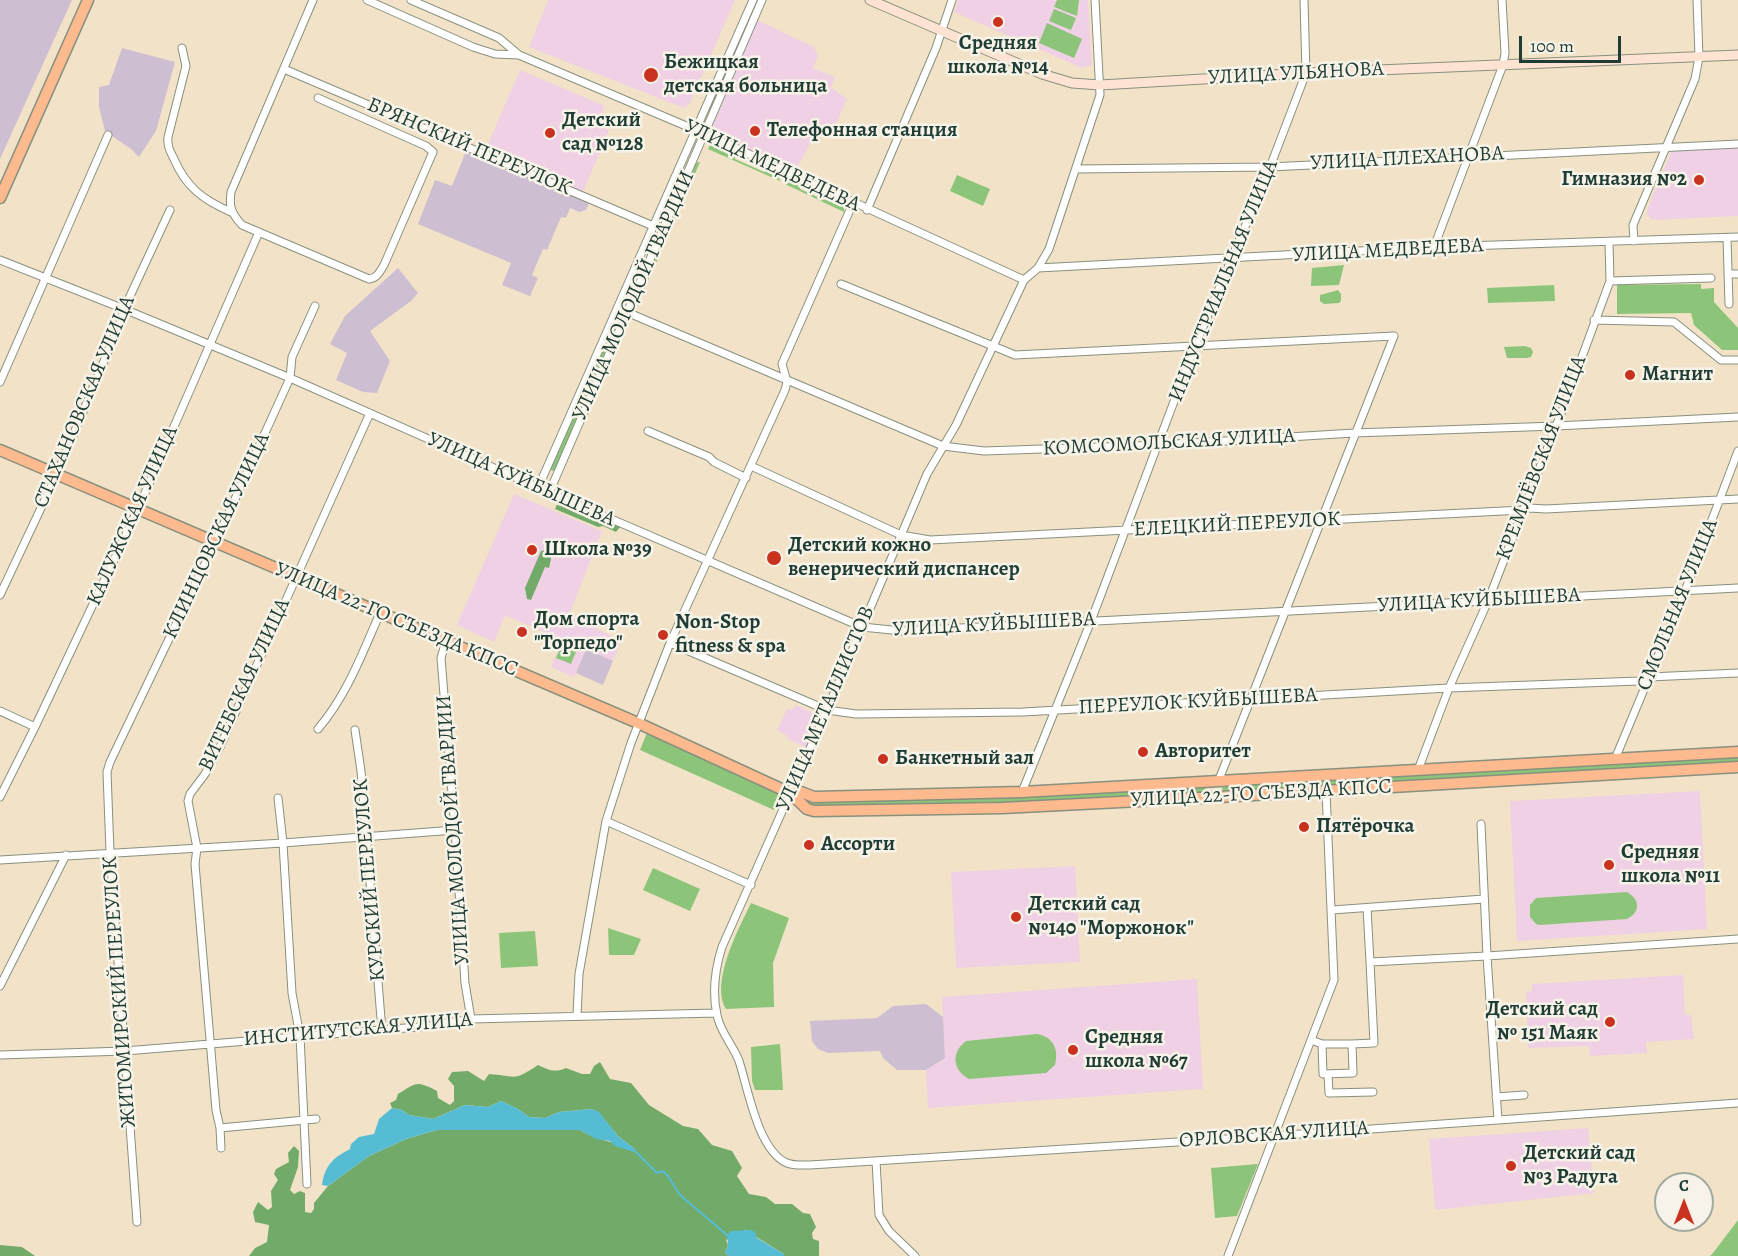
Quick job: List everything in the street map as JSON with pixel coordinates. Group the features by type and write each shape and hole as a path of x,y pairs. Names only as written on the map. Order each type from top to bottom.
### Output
{"main road":[{"path":"0,198 88,0"},
{"name":"УЛИЦА УЛЬЯНОВА","path":"870,0 1061,81 1100,85 1306,73 1738,55"},
{"name":"УЛИЦА 22-ГО СЪЕЗДА КПСС","path":"0,450 638,723 790,793 807,809 822,813 1002,808 1738,767"},
{"name":"УЛИЦА 22-ГО СЪЕЗДА КПСС","path":"790,793 801,792 814,797 1022,792 1738,752"},
{"path":"1218,782 1219,797"}],"street":[{"path":"231,212 229,205 231,192 313,0"},
{"name":"УЛИЦА МЕДВЕДЕВА","path":"367,0 473,47 498,54 519,56 696,130 1024,280"},
{"name":"УЛИЦА МЕДВЕДЕВА","path":"411,0 499,38 519,56"},
{"name":"УЛИЦА МОЛОДОЙ ГВАРДИИ","path":"538,488 753,0"},
{"name":"УЛИЦА МОЛОДОЙ ГВАРДИИ","path":"549,493 762,0"},
{"path":"867,210 936,48 952,0"},
{"name":"УЛИЦА МЕТАЛЛИСТОВ","path":"810,1165 786,1163 773,1151 755,1117 739,1062 716,1013 715,985 718,960 927,474 956,425 1024,280 1038,268 1049,249 1098,104 1100,85 1095,0"},
{"name":"ИНДУСТРИАЛЬНАЯ УЛИЦА","path":"1022,792 1091,621 1196,346 1233,260 1306,73 1304,0"},
{"path":"1434,247 1503,65 1505,53 1502,0"},
{"path":"1634,241 1634,225 1695,79 1699,57 1697,0"},
{"path":"182,48 186,66 168,145 187,184 231,212 242,225 369,279 380,272 384,265 433,152 426,146 318,98"},
{"name":"БРЯНСКИЙ ПЕРЕУЛОК","path":"284,69 654,226"},
{"path":"0,382 108,135"},
{"name":"УЛИЦА ПЛЕХАНОВА","path":"1076,169 1270,167 1738,144"},
{"path":"577,1015 579,974 606,821 638,723 670,643 746,478 787,382 782,364 853,203"},
{"name":"СТАХАНОВСКАЯ УЛИЦА","path":"0,595 57,474 124,309 170,210"},
{"name":"КАЛУЖСКАЯ УЛИЦА","path":"0,797 138,509 259,232"},
{"name":"УЛИЦА МЕДВЕДЕВА","path":"1038,268 1233,260 1434,247 1738,237"},
{"path":"1727,238 1729,304"},
{"name":"КРЕМЛЁВСКАЯ УЛИЦА","path":"1418,770 1449,688 1488,601 1610,281 1609,242"},
{"name":"УЛИЦА КУЙБЫШЕВА","path":"0,260 290,378 549,493 862,627 902,631 1738,588"},
{"path":"1728,274 1738,273"},
{"path":"1610,281 1711,278"},
{"path":"841,284 1015,354 1394,336 1218,782"},
{"name":"КЛИНЦОВСКАЯ УЛИЦА","path":"110,762 215,543 290,378 292,357 315,306"},
{"name":"КОМСОМОЛЬСКАЯ УЛИЦА","path":"617,308 942,446 984,451 1159,445 1354,433 1738,417"},
{"path":"1594,320 1674,322 1721,360 1738,360"},
{"name":"ВИТЕБСКАЯ УЛИЦА","path":"221,1148 195,864 196,848 188,801 190,794 205,774 220,747 370,413"},
{"path":"648,431 709,457 714,462 746,478"},
{"name":"СМОЛЬНАЯ УЛИЦА","path":"1615,759 1685,591 1738,451"},
{"name":"ЕЛЕЦКИЙ ПЕРЕУЛОК","path":"751,466 902,535 936,540 1738,499"},
{"path":"318,729 346,689 380,614"},
{"name":"УЛИЦА МОЛОДОЙ ГВАРДИИ","path":"446,641 441,658 456,830 465,983 471,1019"},
{"name":"ПЕРЕУЛОК КУЙБЫШЕВА","path":"670,643 827,710 856,714 1023,712 1449,688 1639,681 1648,677 1738,673"},
{"path":"0,711 35,727"},
{"name":"КУРСКИЙ ПЕРЕУЛОК","path":"355,730 361,771 382,1031"},
{"name":"ЖИТОМИРСКИЙ ПЕРЕУЛОК","path":"110,762 106,781 110,852 137,1222"},
{"path":"1228,1256 1334,980 1326,791"},
{"path":"278,798 292,993 300,1036 307,1184"},
{"path":"606,821 751,885"},
{"path":"1480,824 1498,1120"},
{"path":"0,860 456,830"},
{"path":"0,986 66,855"},
{"path":"1332,909 1484,899"},
{"path":"1311,1040 1322,1044 1374,1042 1367,908"},
{"path":"1370,962 1738,939"},
{"name":"ИНСТИТУТСКАЯ УЛИЦА","path":"0,1055 125,1051 382,1031 471,1019 716,1013"},
{"path":"1322,1044 1323,1074 1328,1074 1353,1073 1352,1044"},
{"path":"0,1050 17,1055"},
{"path":"1328,1074 1329,1093 1373,1092"},
{"path":"1497,1096 1524,1095"},
{"name":"ОРЛОВСКАЯ УЛИЦА","path":"810,1165 1273,1136 1738,1103"},
{"path":"220,1128 316,1119"},
{"path":"876,1161 879,1215 889,1231 915,1256"}],"shaded area":[{"path":"0,0 72,0 0,159"},
{"name":"Бежицкая детская больница","path":"548,0 735,0 690,103 684,108 529,47"},
{"path":"958,0 1088,0 1092,65 1082,68 954,12"},
{"path":"757,20 814,47 818,56 813,68 835,77 831,87 847,99 831,135 816,133 794,173 714,135 711,130"},
{"path":"122,48 175,62 156,131 139,157 105,131 99,107 99,87 109,85"},
{"name":"Детский сад №128","path":"520,70 605,106 597,123 609,130 583,192 486,149"},
{"name":"Гимназия №2","path":"1738,148 1738,216 1653,220 1647,215 1672,150"},
{"path":"466,151 546,186 548,182 590,201 586,210 579,212 570,208 566,218 561,217 547,250 543,249 532,275 538,278 530,296 502,285 511,263 418,224 435,180 452,186"},
{"path":"398,268 418,293 411,301 370,331 390,361 377,393 363,392 336,380 347,353 330,344 345,316"},
{"path":"514,494 602,531 569,615 622,641 613,661 586,649 574,677 551,667 562,640 505,615 494,642 457,625"},
{"path":"586,649 613,661 603,685 576,673"},
{"path":"796,705 821,717 808,748 788,739 786,735 777,730 787,709 791,710"},
{"name":"Средняя школа №11","path":"1700,791 1707,929 1517,941 1510,801"},
{"name":"Детский сад №140 \"Моржонок\"","path":"1075,866 1080,962 956,968 951,872"},
{"name":"Детский сад № 151 Маяк","path":"1683,975 1685,1015 1691,1015 1694,1039 1646,1042 1647,1053 1590,1056 1589,1046 1528,1048 1526,992 1532,991 1532,984"},
{"name":"Средняя школа №67","path":"1197,979 1203,1089 928,1108 926,1070 945,1058 942,997"},
{"path":"926,1004 943,1017 945,1058 926,1070 897,1070 883,1058 880,1051 828,1053 818,1049 812,1041 810,1021 877,1018 893,1006"},
{"name":"Детский сад №3 Радуга","path":"1588,1128 1594,1193 1435,1210 1429,1139"}],"green space":[{"path":"1057,0 1079,0 1077,16 1054,7"},
{"path":"1054,9 1076,18 1071,30 1049,21"},
{"path":"1047,23 1082,39 1074,58 1039,43"},
{"path":"712,141 735,151 735,159 764,172 769,168 777,171 780,181 708,149"},
{"path":"700,162 636,309 634,305 694,163"},
{"path":"957,175 990,189 983,206 950,191"},
{"path":"792,179 799,181 800,189 824,200 831,197 844,203 844,212 785,184"},
{"path":"1344,265 1339,285 1311,286 1312,268"},
{"path":"1701,284 1701,289 1714,288 1714,302 1738,328 1738,350 1722,350 1694,325 1691,313 1617,314 1617,285"},
{"path":"1554,285 1555,301 1488,303 1487,288"},
{"path":"1338,290 1341,294 1339,303 1324,304 1320,301 1320,295"},
{"path":"611,329 615,329 616,333 587,397 584,398 582,395"},
{"path":"1504,347 1531,348 1533,352 1531,357 1507,358"},
{"path":"579,402 583,402 584,406 555,470 552,471 550,468"},
{"path":"559,500 620,527 616,532 555,509"},
{"path":"548,550 552,554 549,568 545,567 531,600 527,599 525,588 541,551"},
{"path":"565,637 580,642 571,664 556,658"},
{"path":"649,728 782,789 774,810 640,750"},
{"path":"1738,755 1738,763 1225,792 1222,789 1224,785"},
{"path":"1203,785 1206,787 1204,793 1016,804 813,807 797,795"},
{"path":"653,868 700,889 690,911 643,890"},
{"path":"1627,892 1634,898 1637,909 1627,919 1540,925 1530,917 1530,905 1536,898"},
{"path":"751,903 789,918 773,963 774,1007 726,1009 721,985 724,970 734,940"},
{"path":"608,928 641,939 634,955 609,955"},
{"path":"535,931 538,966 501,968 499,933"},
{"path":"1037,1034 1048,1038 1056,1049 1055,1065 1046,1073 969,1079 959,1071 956,1055 966,1041"},
{"path":"780,1044 783,1090 755,1090 752,1081 751,1047"},
{"path":"600,1062 610,1079 631,1083 649,1105 683,1126 698,1129 712,1145 732,1151 742,1168 737,1176 749,1194 766,1197 775,1204 792,1204 803,1213 810,1214 816,1227 812,1233 813,1239 819,1241 819,1256 784,1256 745,1230 726,1240 728,1245 725,1253 729,1256 249,1256 255,1248 267,1242 269,1225 255,1222 253,1212 258,1202 268,1210 272,1207 271,1191 278,1180 274,1174 276,1169 289,1162 288,1153 294,1146 299,1151 298,1167 290,1190 294,1194 300,1191 305,1193 305,1212 311,1213 314,1203 328,1186 369,1156 406,1139 437,1130 580,1130 600,1139 635,1149 618,1136 599,1113 592,1109 559,1112 545,1118 529,1117 501,1101 488,1107 465,1105 433,1119 409,1115 402,1110 392,1108 390,1103 396,1100 398,1094 413,1085 420,1084 437,1091 438,1098 450,1105 454,1101 454,1086 448,1079 452,1072 468,1071 484,1081 489,1074 515,1077 538,1065 552,1070 566,1068 582,1074 590,1074 594,1066"},
{"path":"1258,1164 1237,1216 1215,1218 1211,1168"},
{"path":"1738,1220 1738,1256 1710,1256 1713,1253"},
{"path":"0,1245 22,1247 35,1256 0,1256"}],"water":[{"path":"501,1101 529,1117 545,1118 559,1112 592,1109 599,1112 618,1136 637,1153 615,1146 610,1141 596,1139 580,1130 437,1130 406,1139 369,1156 328,1186 322,1185 325,1172 331,1163 350,1149 351,1144 359,1137 374,1134 379,1119 392,1108 402,1110 409,1115 433,1119 465,1105 488,1107"},
{"path":"751,1230 755,1232 757,1238 784,1256 729,1256 725,1253 728,1245 727,1235 731,1231"}],"waterway":[{"path":"637,1153 657,1173 663,1171 680,1195 727,1235"}],"place":[{"name":"Средняя школа №14","path":"998,22"},
{"name":"Бежицкая детская больница","path":"651,75"},
{"name":"Телефонная станция","path":"755,131"},
{"name":"Детский сад №128","path":"550,133"},
{"name":"Гимназия №2","path":"1699,180"},
{"name":"Магнит","path":"1630,375"},
{"name":"Школа №39","path":"532,550"},
{"name":"Детский кожно венерический диспансер","path":"774,558"},
{"name":"Дом спорта \"Торпедо\"","path":"522,632"},
{"name":"Non-Stop fitness & spa","path":"663,635"},
{"name":"Авторитет","path":"1143,752"},
{"name":"Банкетный зал","path":"883,759"},
{"name":"Пятёрочка","path":"1304,827"},
{"name":"Ассорти","path":"809,845"},
{"name":"Средняя школа №11","path":"1609,865"},
{"name":"Детский сад №140 \"Моржонок\"","path":"1016,917"},
{"name":"Детский сад № 151 Маяк","path":"1610,1022"},
{"name":"Средняя школа №67","path":"1073,1050"},
{"name":"Детский сад №3 Радуга","path":"1511,1166"}]}
